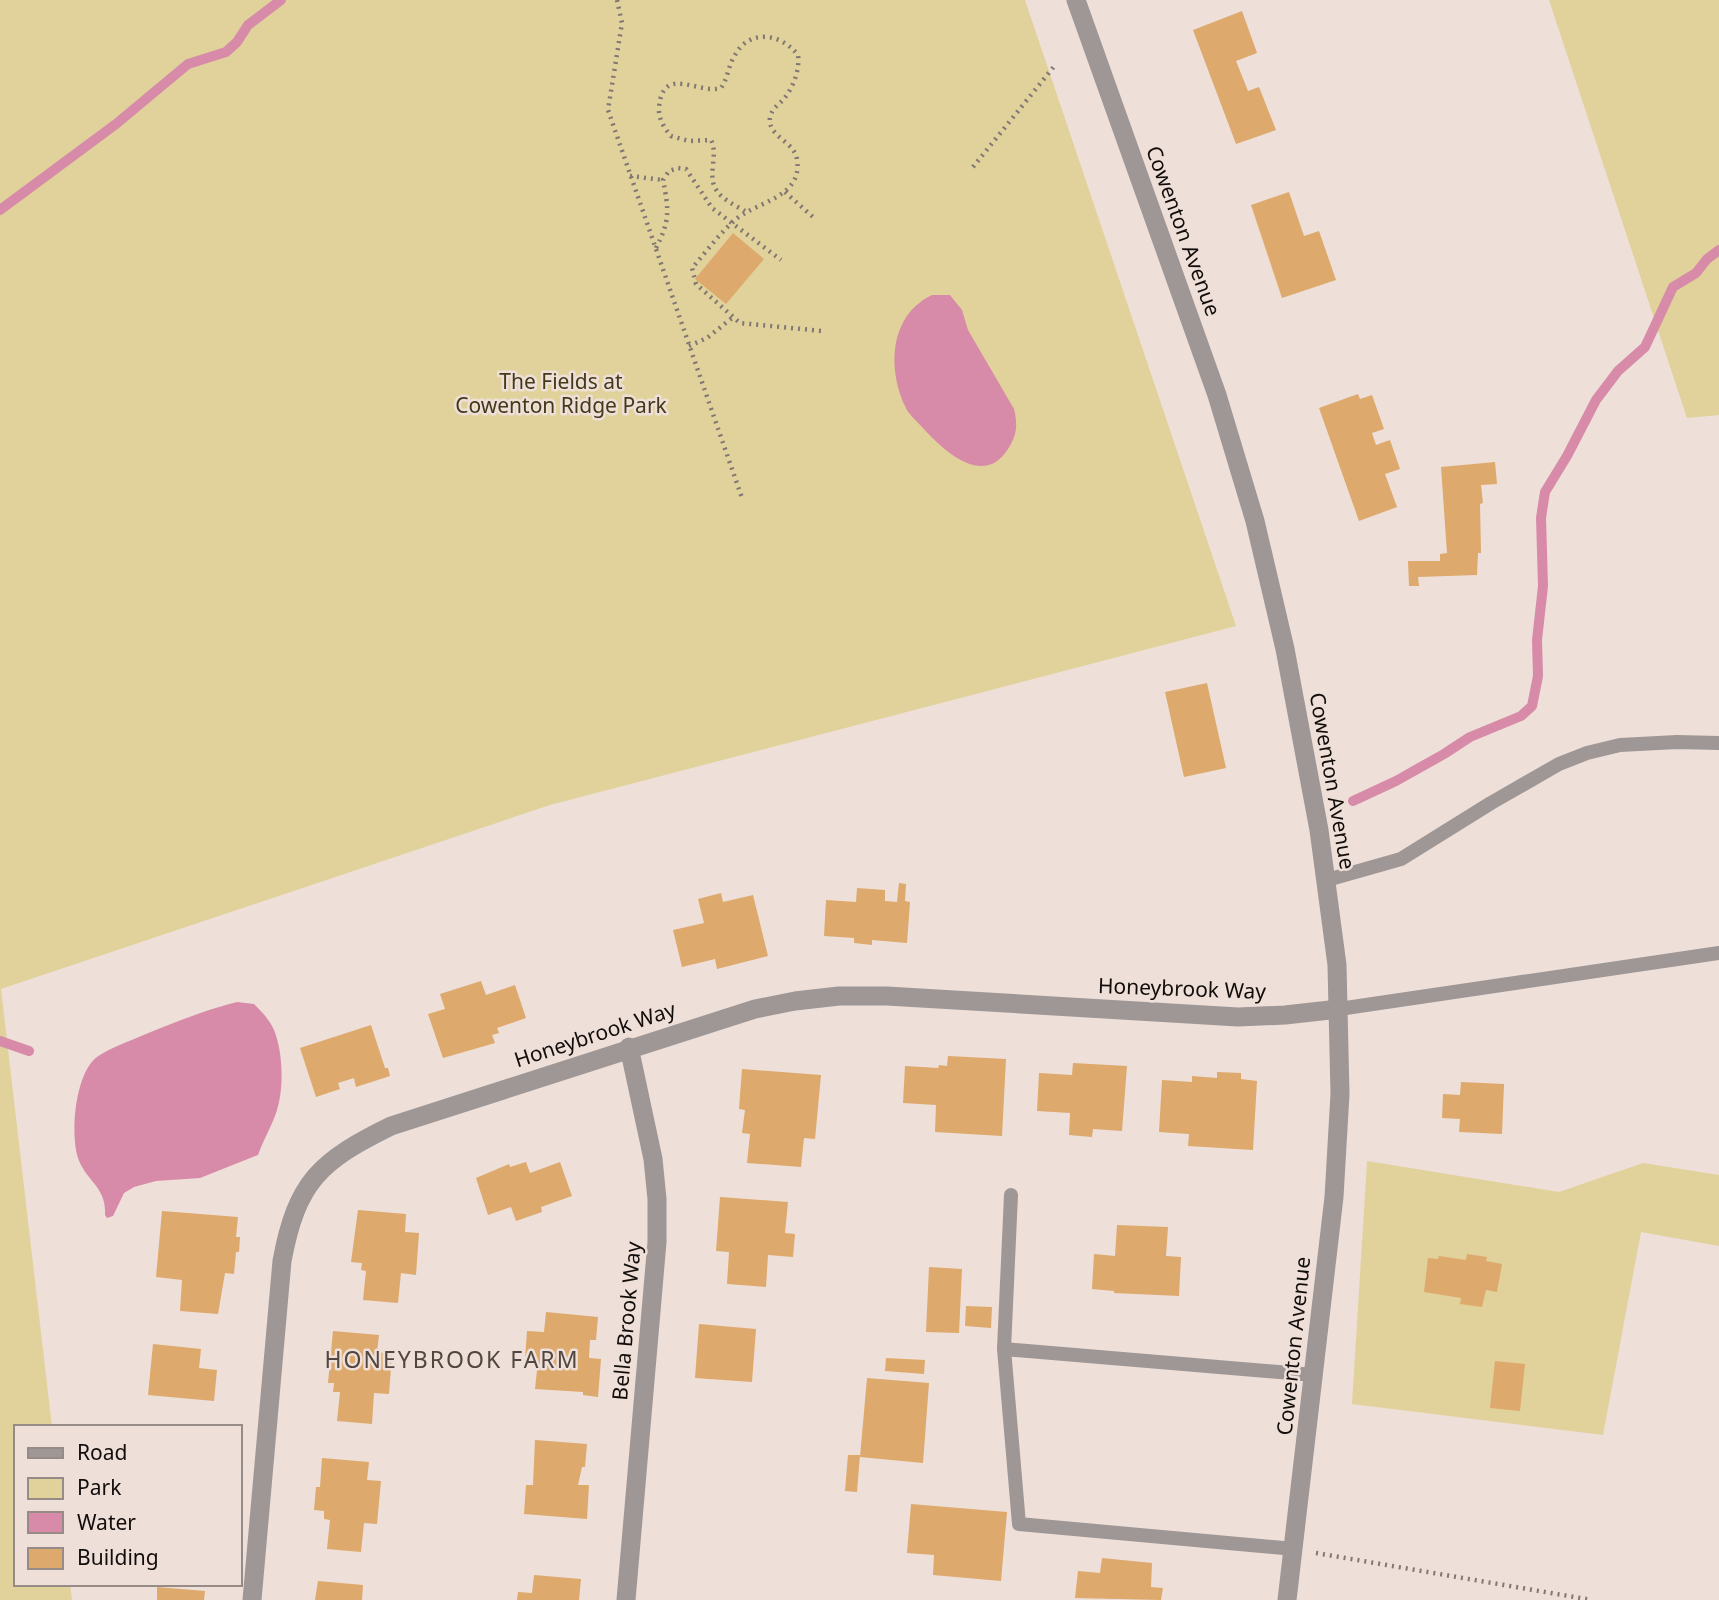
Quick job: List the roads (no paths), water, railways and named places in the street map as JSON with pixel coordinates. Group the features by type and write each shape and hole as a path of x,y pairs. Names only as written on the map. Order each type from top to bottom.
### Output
{"street":[{"name":"Cowenton Avenue","path":"1076,0 1217,395 1255,521 1297,706 1327,880 1339,1009 1338,1143 1287,1600"},
{"name":"Honeybrook Way","path":"252,1600 282,1262 288,1228 299,1202 314,1178 335,1156 391,1126 629,1047 755,1009 795,1001 839,996 887,996 1238,1017 1339,1009"},
{"name":"Bella Brook Way","path":"626,1600 657,1242 653,1159 629,1047"}],"lane":[{"path":"1327,880 1401,859 1559,764 1587,753 1620,744 1677,741 1719,743"},
{"path":"1339,1009 1719,953"},
{"path":"1011,1195 1004,1349 1020,1524 1294,1549"},
{"path":"1004,1349 1314,1375"}],"water":[{"path":"932,295 950,295 962,310 968,330 1014,409 1016,430 1011,444 998,460 987,466 963,461 940,445 908,412 899,391 895,359 900,329 918,304"},
{"path":"237,1002 254,1004 268,1019 277,1039 281,1059 279,1101 258,1155 200,1178 156,1181 134,1187 124,1193 113,1216 107,1218 103,1197 81,1166 76,1147 76,1104 90,1065 97,1057 121,1044 191,1016"}],"waterway":[{"path":"0,210 116,124 188,64 226,52 237,42 248,25 281,0"},
{"path":"1353,801 1396,781 1470,737 1521,716 1532,706 1538,676 1537,640 1543,586 1541,518 1545,492 1596,400 1618,371 1645,347 1673,287 1696,273 1707,259 1719,250"},
{"path":"0,1041 29,1051"}],"district":[{"name":"HONEYBROOK FARM","path":"452,1360"}],"park label":[{"name":"The Fields at Cowenton Ridge Park","path":"561,394"}]}
